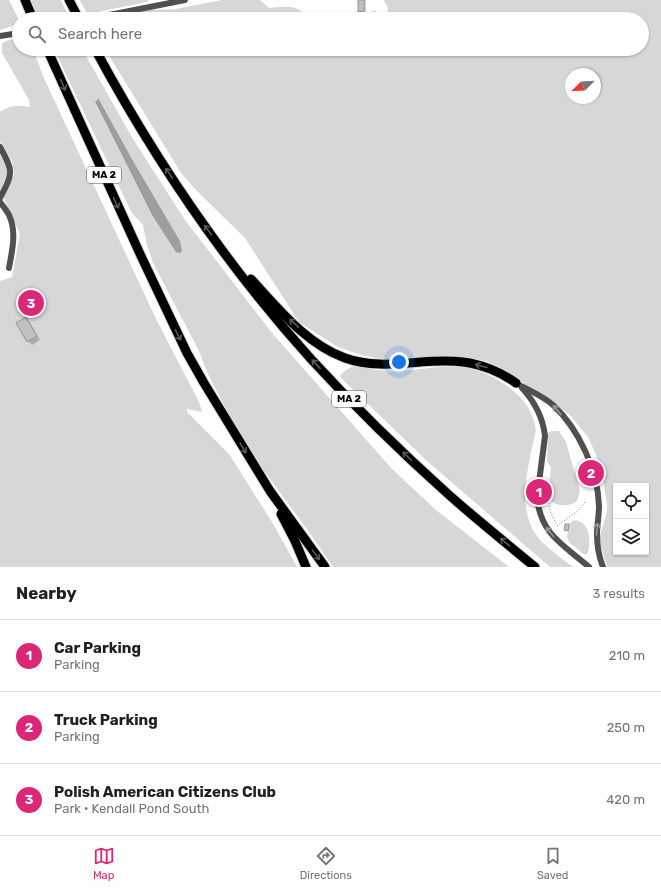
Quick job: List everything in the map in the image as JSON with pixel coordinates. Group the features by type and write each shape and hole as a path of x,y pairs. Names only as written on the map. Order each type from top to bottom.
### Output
{"highway":[{"path":"25,0 30,12"},
{"path":"71,3 76,12"},
{"name":"MA 2","path":"50,56 140,256 179,337 204,383 270,491 325,567"},
{"name":"MA 2","path":"98,56 139,128 172,178 241,275 287,332 336,385 443,489 535,567"},
{"path":"218,243 293,323 308,337 333,353 346,358 376,364 462,362 488,368 516,383"},
{"path":"270,491 306,567"}],"street":[{"path":"124,12 185,0"},
{"path":"0,36 12,34"},
{"path":"0,147 9,162 11,170 10,179 0,198"},
{"path":"0,202 9,215 13,229 14,243 9,268"},
{"path":"516,383 523,389 534,404 544,427 545,436 537,498 543,521 552,535 589,567"},
{"path":"516,383 553,405 575,434 584,449 593,472 597,492 599,506 597,540 603,567"}],"path":[{"path":"548,500 551,513 557,526 579,510 586,501"}],"shaded area":[{"path":"0,0 9,0 15,12 12,12 12,26 0,30"},
{"path":"29,0 61,0 67,12 35,12"},
{"path":"80,0 149,0 147,2 97,12 86,12"},
{"path":"222,0 260,0 269,8 291,7 302,12 140,12 176,9"},
{"path":"384,0 661,0 661,567 607,567 599,539 607,512 602,472 588,437 569,414 509,373 486,361 460,357 382,359 361,355 338,347 299,322 245,238 196,190 181,173 109,56 649,56 649,12 387,12 388,8"},
{"path":"12,40 12,56 36,56 43,76 156,319 199,402 202,412 187,409 187,412 229,454 272,522 297,567 0,567 0,281 12,277 20,234 3,197 14,175 12,161 0,141 0,112 14,106 30,107 29,100 2,53 2,43"},
{"path":"57,56 86,56 133,139 185,220 272,333 392,469 436,510 509,567 333,567 259,464 229,415 207,372 199,351 153,263 147,245 143,225 132,213","holes":["100,100 132,159 180,241 181,252 152,215 95,103"]},
{"path":"99,99 180,241 182,251 180,253 176,252 152,215 95,102"},
{"path":"0,154 8,174 0,191"},
{"path":"354,366 391,371 439,367 466,368 495,378 516,393 528,407 536,430 527,473 526,503 528,517 533,530 542,542 573,567 550,567 427,461 342,379 340,376"},
{"path":"551,431 559,431 566,442 580,491 577,501 570,505 558,505 548,499 551,467 547,462 548,433"},
{"path":"574,520 583,524 588,532 589,548 588,553 585,555 569,542 567,537 569,524"}],"building":[{"path":"358,0 364,0 364,11 358,12"},
{"path":"26,317 37,336 27,342 16,323"},
{"path":"565,524 569,524 568,531 564,530"}],"place":[{"name":"Polish American Citizens Club","path":"31,303"},
{"name":"Truck Parking","path":"591,473"},
{"name":"Car Parking","path":"539,492"}]}
